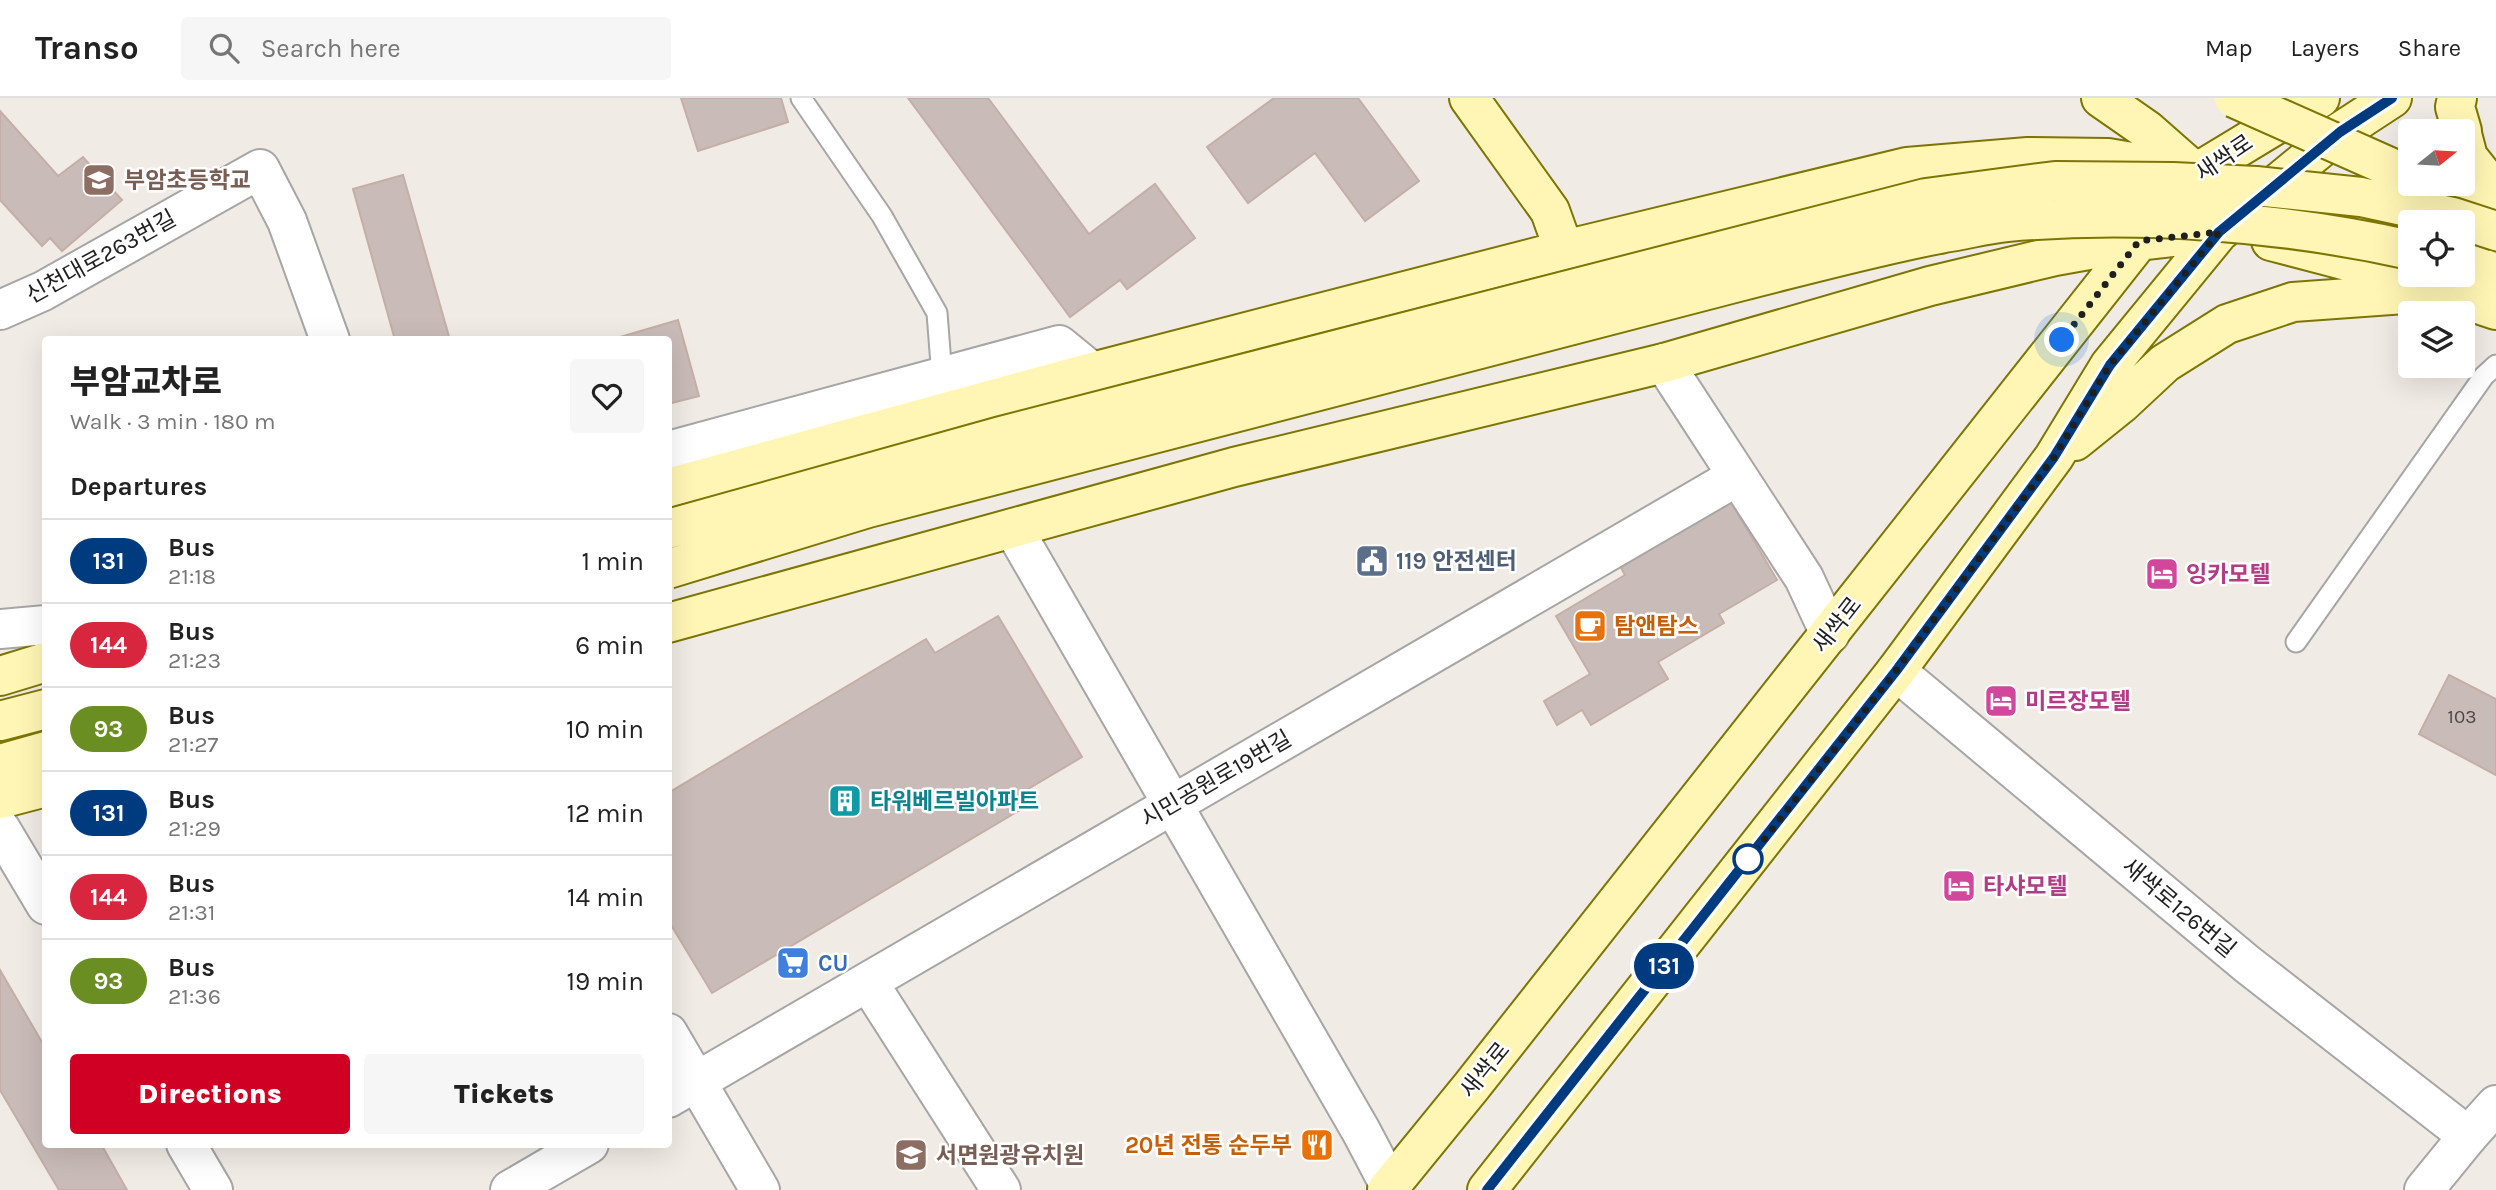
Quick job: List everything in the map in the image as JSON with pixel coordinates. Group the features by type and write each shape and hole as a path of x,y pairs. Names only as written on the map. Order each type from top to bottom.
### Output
{"main road":[{"path":"1469,98 1550,211 1564,250"},
{"path":"2101,98 2147,130 2196,173 2219,232"},
{"path":"2234,98 2398,171"},
{"path":"1487,1190 1896,671 2054,457 2110,365 2219,232 2340,132 2392,98"},
{"path":"2457,98 2455,107 2458,119"},
{"path":"2295,102 2340,132 2398,154"},
{"name":"새싹로","path":"1388,1188 1480,1076 2139,241 2196,173 2295,102"},
{"path":"672,487 1092,372 1564,250 1907,167 2028,157 2108,158 2196,173"},
{"path":"2475,166 2496,191"},
{"path":"672,528 1001,436 1926,198 2055,181 2256,186 2361,197 2453,217 2496,230"},
{"path":"2475,183 2496,191"},
{"path":"2453,196 2496,215"},
{"path":"672,568 868,508 1882,245 2006,222 2106,218 2203,221 2298,230 2398,248"},
{"path":"672,622 1234,467 1664,363 1930,286 2055,256 2139,241 2219,232 2398,266"},
{"path":"2475,275 2496,273"},
{"path":"2054,457 2121,404 2165,363 2227,324 2293,302 2398,287"},
{"path":"2466,287 2496,310"},
{"path":"0,676 42,663"},
{"path":"0,764 42,752"},
{"path":"0,799 42,788"}],"street":[{"name":"신천대로263번길","path":"0,310 43,291 260,169 287,221 329,336"},
{"path":"672,451 1059,345 1092,372"},
{"path":"1664,363 1804,578 1830,634"},
{"name":"시민공원로19번길","path":"683,1090 1736,477"},
{"path":"1013,528 1361,1131 1388,1188"},
{"path":"0,629 42,625"},
{"name":"새싹로126번길","path":"1896,671 2247,964 2468,1136"},
{"path":"0,828 42,898"},
{"path":"868,982 1001,1190"},
{"path":"672,1049 683,1090 760,1190"},
{"path":"2424,1190 2496,1105"},
{"path":"188,1148 213,1190"},
{"path":"510,1190 582,1148"}],"lane":[{"path":"801,98 882,216 937,313 942,377"},
{"path":"2296,642 2484,376 2496,365"}],"building":[{"path":"681,98 781,98 788,122 698,151"},
{"path":"908,98 988,98 1089,234 1155,184 1195,238 1127,289 1120,280 1070,317"},
{"path":"1274,98 1358,98 1419,181 1365,221 1315,153 1248,203 1207,147"},
{"path":"0,111 58,176 83,157 122,200 62,251 50,238 42,246 0,200"},
{"path":"403,175 449,336 394,336 353,189"},
{"path":"678,320 699,396 672,403 672,336 624,336"},
{"path":"1728,497 1777,580 1719,614 1724,623 1658,662 1668,679 1591,725 1582,710 1557,725 1544,701 1590,674 1556,616 1625,575 1618,562"},
{"name":"타워베르빌아파트","path":"998,616 1082,757 1018,795 1025,807 712,993 672,927 672,791 926,639 935,653"},
{"path":"2449,675 2496,699 2496,775 2419,734"},
{"path":"0,970 42,1042 42,1148 103,1148 127,1190 59,1190 0,1090"}],"bus line":[{"name":"131","path":"1487,1190 1896,671 2054,457 2110,365 2219,232 2340,132 2392,98"}],"place":[{"name":"부암초등학교","path":"99,180"},
{"name":"119 안전센터","path":"1372,561"},
{"name":"잉카모텔","path":"2162,574"},
{"name":"탐앤탐스","path":"1590,626"},
{"name":"미르장모텔","path":"2001,701"},
{"name":"타워베르빌아파트","path":"845,801"},
{"name":"타샤모텔","path":"1959,886"},
{"name":"CU","path":"793,963"},
{"name":"20년 전통 순두부","path":"1317,1145"},
{"name":"서면원광유치원","path":"911,1155"}],"route":[{"path":"1748,859 1741,869 1896,671 2054,457 2110,365 2219,232 2139,241 2062,340"}]}
